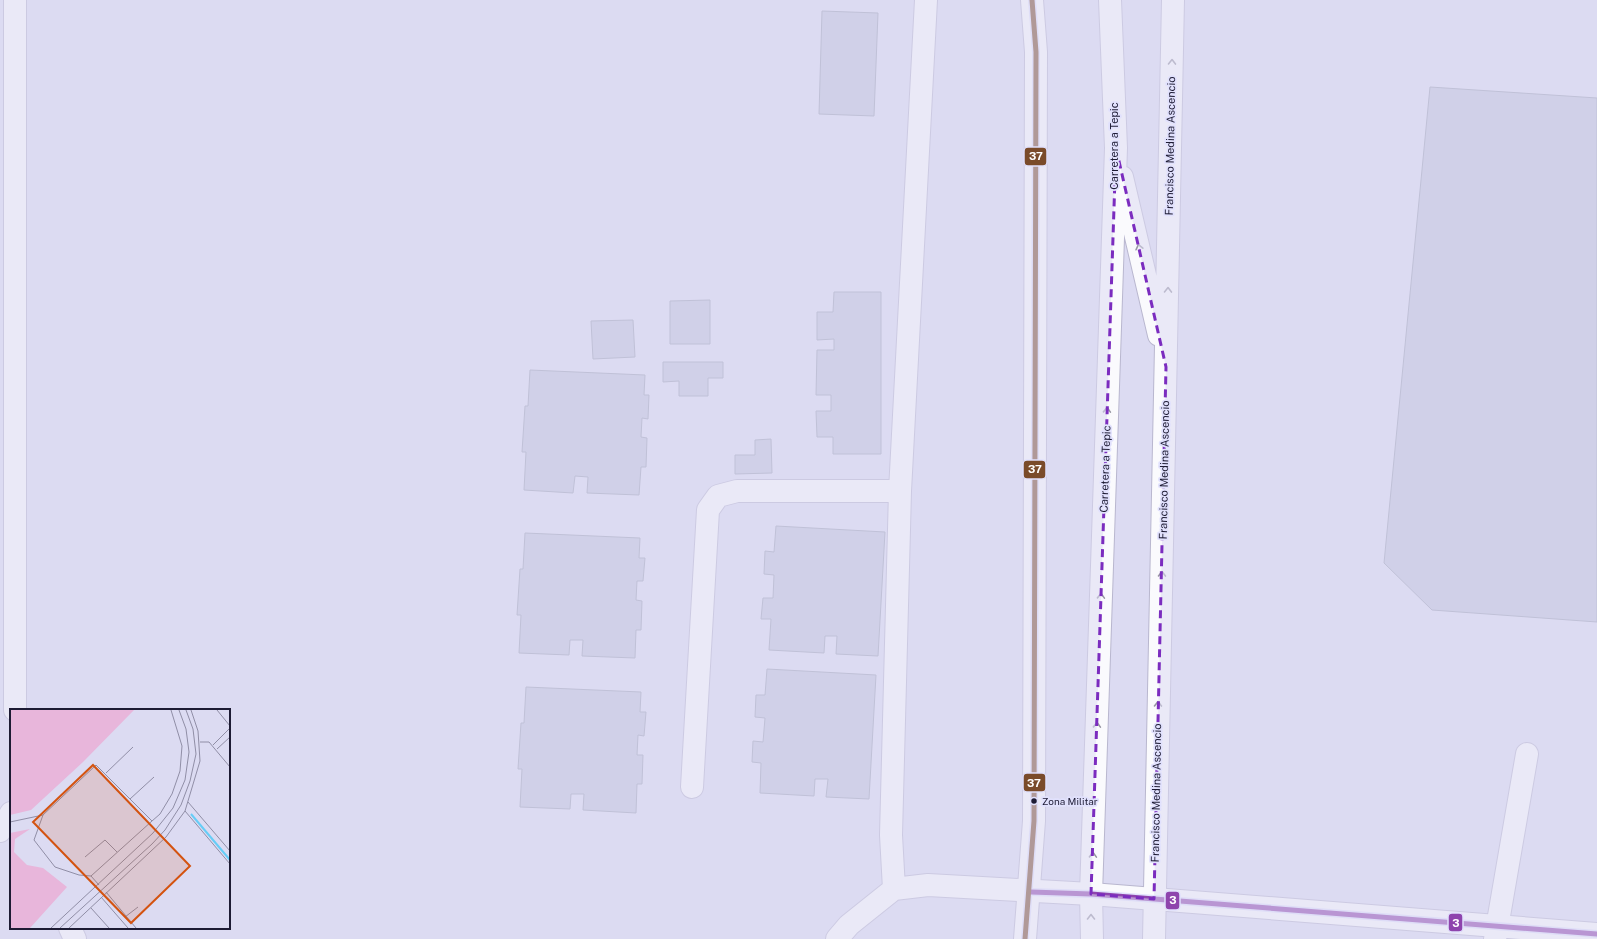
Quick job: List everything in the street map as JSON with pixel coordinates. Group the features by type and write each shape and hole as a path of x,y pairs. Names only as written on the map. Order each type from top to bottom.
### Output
{"main road":[{"path":"15,0 15,709"},
{"path":"894,889 891,834 900,491 926,0"},
{"path":"1027,0 1036,52"},
{"path":"1025,939 1034,813 1036,52 1032,0"},
{"name":"Carretera a Tepic","path":"1092,939 1091,894 1116,148 1110,0"},
{"name":"Francisco Medina Ascencio","path":"1154,939 1173,0"},
{"path":"1116,148 1166,367"},
{"path":"692,787 708,510 718,496 737,491 900,491"},
{"path":"1496,933 1527,754"},
{"path":"0,831 10,815"},
{"path":"837,939 849,925 894,889 928,886 1091,894 1154,899 1496,933 1597,934"},
{"path":"70,929 75,939"}],"highlighted area":[{"path":"1116,148 1166,367 1154,899 1091,894"}],"building":[{"path":"822,11 878,13 874,116 819,114"},
{"path":"1430,87 1597,98 1597,622 1432,610 1384,563"},
{"path":"834,292 881,292 881,454 833,454 833,437 817,437 816,411 831,411 831,395 816,395 817,350 834,350 834,339 817,340 817,312 833,312"},
{"path":"710,300 710,344 670,344 670,301"},
{"path":"633,320 635,357 593,359 591,321"},
{"path":"663,362 723,362 723,378 708,378 708,396 679,396 679,381 663,382"},
{"path":"530,370 645,375 644,395 649,395 648,419 642,418 641,437 647,438 646,467 641,467 639,495 587,493 588,477 575,476 573,493 524,490 526,452 522,452 525,406 528,406"},
{"path":"771,439 772,473 735,474 735,455 755,455 755,440"},
{"path":"776,526 885,532 878,656 836,654 837,636 825,636 824,653 769,650 771,619 761,619 763,598 773,598 774,575 764,574 765,551 774,552"},
{"path":"525,533 640,538 639,558 645,558 643,581 637,581 636,600 642,601 641,630 636,630 635,658 582,656 583,640 570,640 569,655 519,653 521,615 517,615 520,569 523,569"},
{"path":"767,669 876,675 869,799 826,797 828,779 815,779 814,796 760,793 761,763 752,762 753,741 763,742 765,718 755,717 756,695 765,695"},
{"path":"526,687 641,692 640,712 646,712 644,736 638,735 637,755 643,755 642,784 637,784 636,813 583,810 584,794 571,794 570,809 520,807 522,769 518,769 521,723 524,723"}],"transit line":[{"name":"37","path":"1025,939 1034,821 1036,52 1032,0"},
{"name":"3","path":"1031,892 1091,894 1597,934"}],"place":[{"name":"Zona Militar","path":"1034,801"}]}
